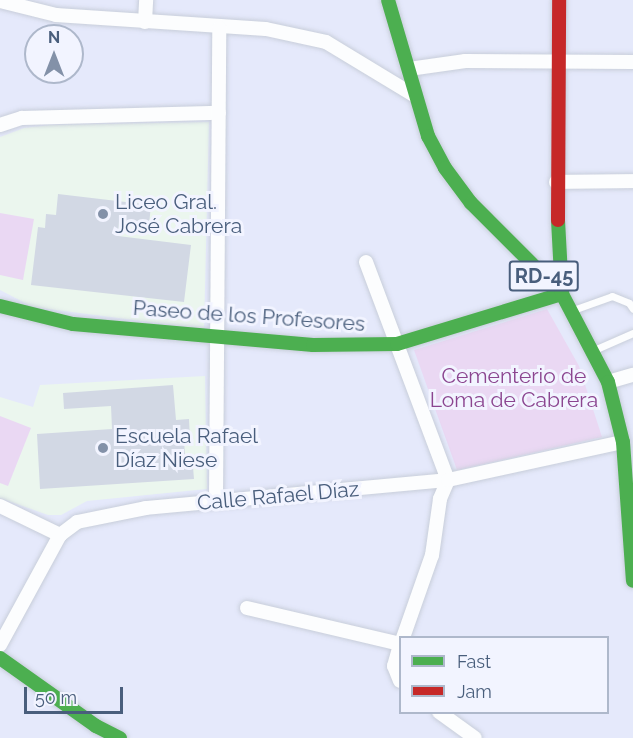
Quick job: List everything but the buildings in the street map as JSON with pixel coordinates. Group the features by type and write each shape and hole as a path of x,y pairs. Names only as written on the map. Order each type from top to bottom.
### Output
{"street":[{"path":"145,22 146,0"},
{"name":"RD-45","path":"388,0 428,136 445,168 471,203 561,294 608,382 629,473 633,581"},
{"path":"559,0 556,182 561,294"},
{"path":"0,1 56,15 219,28 266,29 326,42 415,96"},
{"path":"216,500 214,337 219,28"},
{"path":"409,69 465,61 633,62"},
{"path":"0,125 22,118 219,113"},
{"path":"556,182 633,181"},
{"path":"366,262 448,480 440,499 432,555 404,636"},
{"name":"Paseo de los Profesores","path":"0,306 73,324 313,345 397,345 561,294"},
{"path":"608,382 633,375"},
{"name":"Calle Rafael Díaz","path":"60,535 77,522 146,508 448,480 623,442"},
{"path":"0,506 60,535 0,645"},
{"path":"247,608 399,645"},
{"path":"399,648 394,666 399,678"},
{"path":"0,658 96,726 120,738"},
{"path":"442,714 475,738"}],"lane":[{"path":"571,311 612,296 629,303 633,309"},
{"path":"592,351 633,333"}],"shaded area":[{"path":"0,0 633,0 633,738 0,738"},
{"name":"Liceo Gral. José Cabrera","path":"209,122 204,329 33,307 0,290 0,137 24,128 51,125"},
{"name":"Escuela Rafael Díaz Niese","path":"205,376 207,489 87,501 61,515 48,515 0,498 0,397 33,407 40,385"}],"green space":[{"path":"0,213 34,219 23,280 0,275"},
{"name":"Cementerio de Loma de Cabrera","path":"547,309 579,366 602,437 457,470 414,350"},
{"path":"0,416 31,428 8,486 0,483"}],"traffic: fast":[{"path":"388,0 428,136 445,168 471,203 562,294 608,382 623,442 633,581"},
{"path":"0,306 73,324 313,345 397,344 562,294 558,220"},
{"path":"0,658 96,726 120,738"}],"traffic: jam":[{"path":"558,220 559,0"}],"place":[{"name":"Liceo Gral. José Cabrera","path":"103,214"},
{"name":"Escuela Rafael Díaz Niese","path":"103,448"}]}
